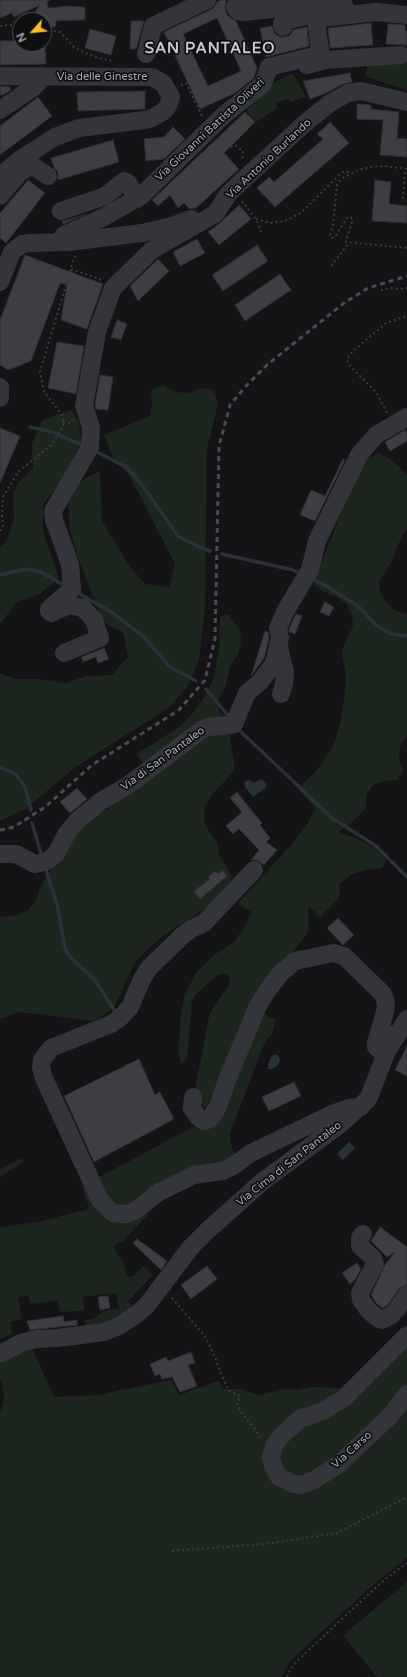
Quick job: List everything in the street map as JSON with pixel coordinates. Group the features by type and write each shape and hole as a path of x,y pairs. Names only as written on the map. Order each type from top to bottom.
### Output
{"street":[{"path":"146,54 154,26 207,0"},
{"path":"259,0 246,2 237,1 235,5 236,10 245,12 325,4 407,6"},
{"path":"283,27 282,23 284,21 307,15 313,15 321,18 376,12 407,15"},
{"path":"266,78 267,70 270,66 320,54 317,27 318,21 321,18"},
{"name":"Via Giovanni Battista Oliveri","path":"50,247 64,235 91,224 137,199 225,114 262,85 266,78 325,60 402,55"},
{"name":"Via delle Ginestre","path":"0,76 152,77 159,80 166,86 171,97 170,102 164,111 145,120 79,128 55,137 19,160 6,171 0,180"},
{"path":"0,110 34,87 40,76"},
{"name":"Via Antonio Burlando","path":"64,653 100,638 94,620 83,608 69,605 51,613 49,609 72,589 70,564 54,520 53,511 90,448 91,426 84,406 97,332 113,288 152,250 215,214 231,192 304,124 330,103 348,93 361,91 407,102"},
{"path":"0,196 21,171 32,166 48,176"},
{"path":"61,210 104,196 124,182 128,183 137,199"},
{"path":"0,282 12,252 15,248 25,243 50,247 142,233 172,226 193,218 219,198 231,192"},
{"path":"0,387 0,398"},
{"name":"Via di San Pantaleo","path":"0,854 16,854 35,864 47,861 56,854 67,833 77,821 101,801 127,786 203,729 208,727 231,726 234,724 247,693 260,682 274,663 280,638 278,628 286,610 310,570 317,541 359,455 376,434 400,420"},
{"path":"278,647 285,672 281,694"},
{"path":"254,870 204,923 191,929 183,935 149,968 142,979 130,1007 120,1018 111,1024 51,1048 42,1060 41,1067 46,1082 100,1200 113,1213 121,1214 127,1214 136,1210 159,1192 194,1175 223,1172 251,1153 332,1114 349,1108 361,1107"},
{"path":"193,1097 192,1108 198,1117 204,1121 210,1119 218,1107 227,1080 258,1008 267,991 280,974 295,961 333,953 339,954 344,956 383,994 386,1005 376,1043 376,1047 378,1049 382,1048 407,1012"},
{"name":"Via Cima di San Pantaleo","path":"0,1354 23,1342 37,1339 104,1332 119,1326 147,1305 191,1247 220,1218 263,1181 338,1126 361,1107 369,1097 387,1051 407,1019"},
{"path":"363,1234 360,1238 360,1246 373,1258 375,1264 360,1293 361,1300 369,1311 382,1320 399,1306"},
{"name":"Via Carso","path":"407,1335 344,1398 325,1410 300,1419 281,1436 274,1446 271,1457 273,1466 279,1477 293,1484 302,1485 316,1479 339,1464 391,1415 407,1394"}],"path":[{"path":"0,26 12,25"},
{"path":"52,31 60,32 75,48 95,57 118,63"},
{"path":"256,219 270,223 285,220 302,212 340,174 370,167 385,166 406,169 403,199"},
{"path":"349,243 346,240 352,222 351,217 347,218 335,237 332,238 330,235 333,226 337,185 341,179 351,172"},
{"path":"231,192 256,219 261,232"},
{"path":"349,243 407,248"},
{"path":"331,266 349,243"},
{"path":"0,531 4,527 2,516 3,497 18,472 50,446 62,427 63,416 44,392 40,372 74,258 79,253"},
{"path":"71,270 107,281 113,288"},
{"path":"380,290 390,288 407,288"},
{"path":"400,420 376,392 348,364 346,359 353,351 386,323 407,316"},
{"path":"160,1288 176,1302 204,1335 211,1348 228,1390 240,1396 237,1404 243,1416 261,1440 281,1436"},
{"path":"172,1551 265,1544 336,1533 407,1497"},
{"path":"287,1677 290,1670 298,1660 384,1580 407,1563"}],"shaded area":[{"path":"367,63 407,63 407,90 366,77"},
{"path":"293,73 306,97 290,102 289,99 276,103 278,108 256,122 246,111 275,82"},
{"path":"163,385 176,392 189,393 201,388 214,390 218,405 207,448 205,609 199,659 188,686 170,707 76,767 25,809 0,821 0,673 15,679 40,679 65,683 87,676 112,675 128,657 123,633 102,621 76,552 70,528 68,504 79,482 100,470 102,521 128,564 145,584 169,587 175,564 129,475 113,458 104,435 150,416 152,404 151,390"},
{"path":"71,410 79,422 81,441 64,476 43,505 43,531 59,578 40,594 17,602 0,624 0,547 6,542 14,519 13,494 18,483 33,468 32,444 42,420"},
{"path":"379,453 390,459 407,474 407,529 401,538 392,561 379,582 380,591 386,602 396,611 407,614 407,736 400,747 399,759 403,771 397,780 385,781 373,785 366,795 366,808 349,825 339,832 358,839 374,848 386,859 386,861 382,868 353,874 340,883 339,898 320,917 308,906 309,928 306,935 260,993 258,1011 276,1020 272,1035 266,1040 263,1047 230,1133 232,1148 236,1158 116,1211 94,1180 200,1123 209,1112 200,1102 195,1088 210,1012 229,985 230,977 225,974 219,974 196,994 192,1001 188,1051 185,1062 181,1063 178,1053 181,1013 185,994 196,973 214,955 233,943 246,925 251,912 238,903 292,844 308,823 315,808 298,789 316,771 330,751 336,739 342,715 346,677 342,652 346,639 353,627 352,615 346,604 336,596 324,592 314,584 355,479 368,458"},
{"path":"228,614 240,630 241,642 238,654 231,664 225,688 219,698 219,711 227,720 234,762 234,771 210,797 205,808 204,820 209,831 217,842 219,854 231,875 230,887 202,911 171,930 152,945 135,962 114,1008 94,1021 20,1012 0,1019 0,917 16,915 27,911 36,900 46,877 74,836 91,820 140,786 144,774 142,762 136,754 178,728 194,712 205,696 214,677 219,647 220,617"},
{"path":"262,779 266,784 266,787 253,797 245,787 245,781 249,780 254,783"},
{"path":"276,1054 280,1058 279,1064 272,1069 268,1069 268,1064 272,1056"},
{"path":"349,1142 355,1148 343,1160 337,1154"},
{"path":"22,1158 24,1162 0,1178 0,1169"},
{"path":"86,1185 104,1213 159,1196 146,1217 122,1242 115,1245 114,1248 124,1264 127,1275 130,1277 134,1276 143,1266 153,1275 128,1301 134,1309 122,1319 85,1330 85,1320 93,1319 104,1311 119,1308 116,1293 83,1297 84,1311 60,1312 57,1301 31,1304 28,1296 18,1297 22,1319 10,1322 12,1334 0,1339 0,1227 38,1222 88,1209 89,1207 82,1187"},
{"path":"407,1340 407,1558 375,1583 290,1661 281,1677 0,1677 0,1414 4,1398 0,1379 0,1364 31,1346 54,1397 98,1395 171,1380 179,1395 218,1381 224,1389 241,1389 258,1395 288,1389 296,1390 310,1387 343,1388"},
{"path":"407,1582 407,1677 377,1677 343,1635"}],"building":[{"path":"0,0 50,0 47,2 48,8 69,6 85,7 85,20 56,21 56,26 52,27 52,12 35,12 40,5 25,12 12,12 0,18"},
{"path":"226,0 226,13 230,18 236,21 257,68 254,78 235,93 200,109 164,32 212,9 217,2","holes":["217,18 241,71 208,86 183,34"]},
{"path":"131,21 144,21 136,49 130,49"},
{"path":"371,23 373,45 330,48 328,28"},
{"path":"388,24 405,25 405,31 407,31 407,45 386,44"},
{"path":"272,26 275,34 280,37 290,35 293,30 307,27 309,46 266,57 260,28"},
{"path":"90,29 116,36 111,55 85,48"},
{"path":"0,41 12,41 12,52 45,52 46,64 0,65"},
{"path":"350,73 352,82 343,84 310,99 303,81"},
{"path":"0,86 10,87 11,90 3,95 0,95"},
{"path":"145,91 145,109 78,111 77,92"},
{"path":"38,97 52,116 0,155 0,126"},
{"path":"357,104 371,105 371,109 399,112 397,138 407,139 407,157 380,155 383,120 357,119"},
{"path":"245,112 255,122 224,153 239,169 196,208 189,209 184,203 178,208 170,195 158,206 152,200"},
{"path":"330,122 349,143 275,207 257,188 269,177 274,182 323,139 317,134"},
{"path":"173,127 185,139 164,159 146,161 144,139 164,137"},
{"path":"113,140 119,162 58,180 58,172 54,168 51,158"},
{"path":"28,180 45,193 6,243 0,238 0,213"},
{"path":"375,180 391,182 389,204 407,206 407,223 372,221"},
{"path":"239,205 251,219 219,245 208,232"},
{"path":"86,214 63,224 62,221"},
{"path":"197,239 205,253 180,266 173,252"},
{"path":"257,245 268,261 223,291 212,275"},
{"path":"25,255 103,284 87,329 61,320 67,284 60,283 31,361 8,370 0,365 0,320"},
{"path":"158,259 169,271 138,301 130,286"},
{"path":"280,274 291,290 245,321 235,305"},
{"path":"117,320 127,324 121,340 111,337"},
{"path":"57,342 84,346 76,394 48,388"},
{"path":"100,375 113,377 108,410 96,409 95,405"},
{"path":"0,428 20,436 0,483"},
{"path":"405,430 407,433 407,441 390,451 385,442"},
{"path":"343,459 345,460 315,521 300,515 311,490 325,496"},
{"path":"325,602 334,607 329,616 320,612"},
{"path":"296,614 302,616 295,634 289,632 289,629"},
{"path":"265,631 268,632 269,638 264,658 251,676"},
{"path":"104,648 109,659 98,663 96,657 83,662 81,657"},
{"path":"77,788 87,799 70,813 60,802"},
{"path":"237,792 262,823 260,825 270,838 266,842 277,850 264,865 257,860 251,860 259,850 239,829 233,834 226,826 242,812 230,798"},
{"path":"223,870 227,876 200,899 194,891 210,879 208,877 215,871 218,874"},
{"path":"338,918 354,935 343,945 327,928"},
{"path":"407,1046 407,1076 395,1070"},
{"path":"139,1059 155,1095 160,1092 174,1119 94,1162 64,1096"},
{"path":"294,1082 301,1096 269,1111 262,1097"},
{"path":"380,1227 407,1247 407,1285 399,1289 387,1306 383,1308 377,1304 371,1295 385,1265 395,1252 387,1257 371,1241"},
{"path":"137,1239 167,1261 161,1270 133,1243"},
{"path":"357,1263 361,1269 355,1280 350,1284 342,1273"},
{"path":"207,1266 217,1279 191,1299 181,1285"},
{"path":"108,1296 110,1308 100,1310 98,1297"},
{"path":"63,1316 64,1322 77,1320 77,1325 30,1330 27,1321"},
{"path":"191,1352 195,1363 188,1365 197,1386 180,1392 172,1377 162,1379 160,1374 155,1376 150,1364 166,1357 168,1361"}],"waterway":[{"path":"30,427 52,432 84,446"},
{"path":"93,450 126,467 139,481 178,536 210,551"},
{"path":"222,554 293,570 301,574"},
{"path":"0,575 26,569 41,572 65,586"},
{"path":"310,578 325,585 359,607 376,625 391,634 407,636"},
{"path":"76,592 113,613 143,636 170,667 196,681"},
{"path":"206,689 230,718"},
{"path":"237,728 332,818 376,846 407,877"},
{"path":"0,767 15,774 25,787 31,810"},
{"path":"32,823 42,857"},
{"path":"45,867 57,904 65,948 69,956 95,980 116,1013"}],"railway":[{"path":"0,830 14,827 45,807 92,765 179,710 205,680 215,639 219,446 230,405 267,365 344,303 368,288 407,276"}],"district":[{"name":"SAN PANTALEO","path":"210,49"}]}
